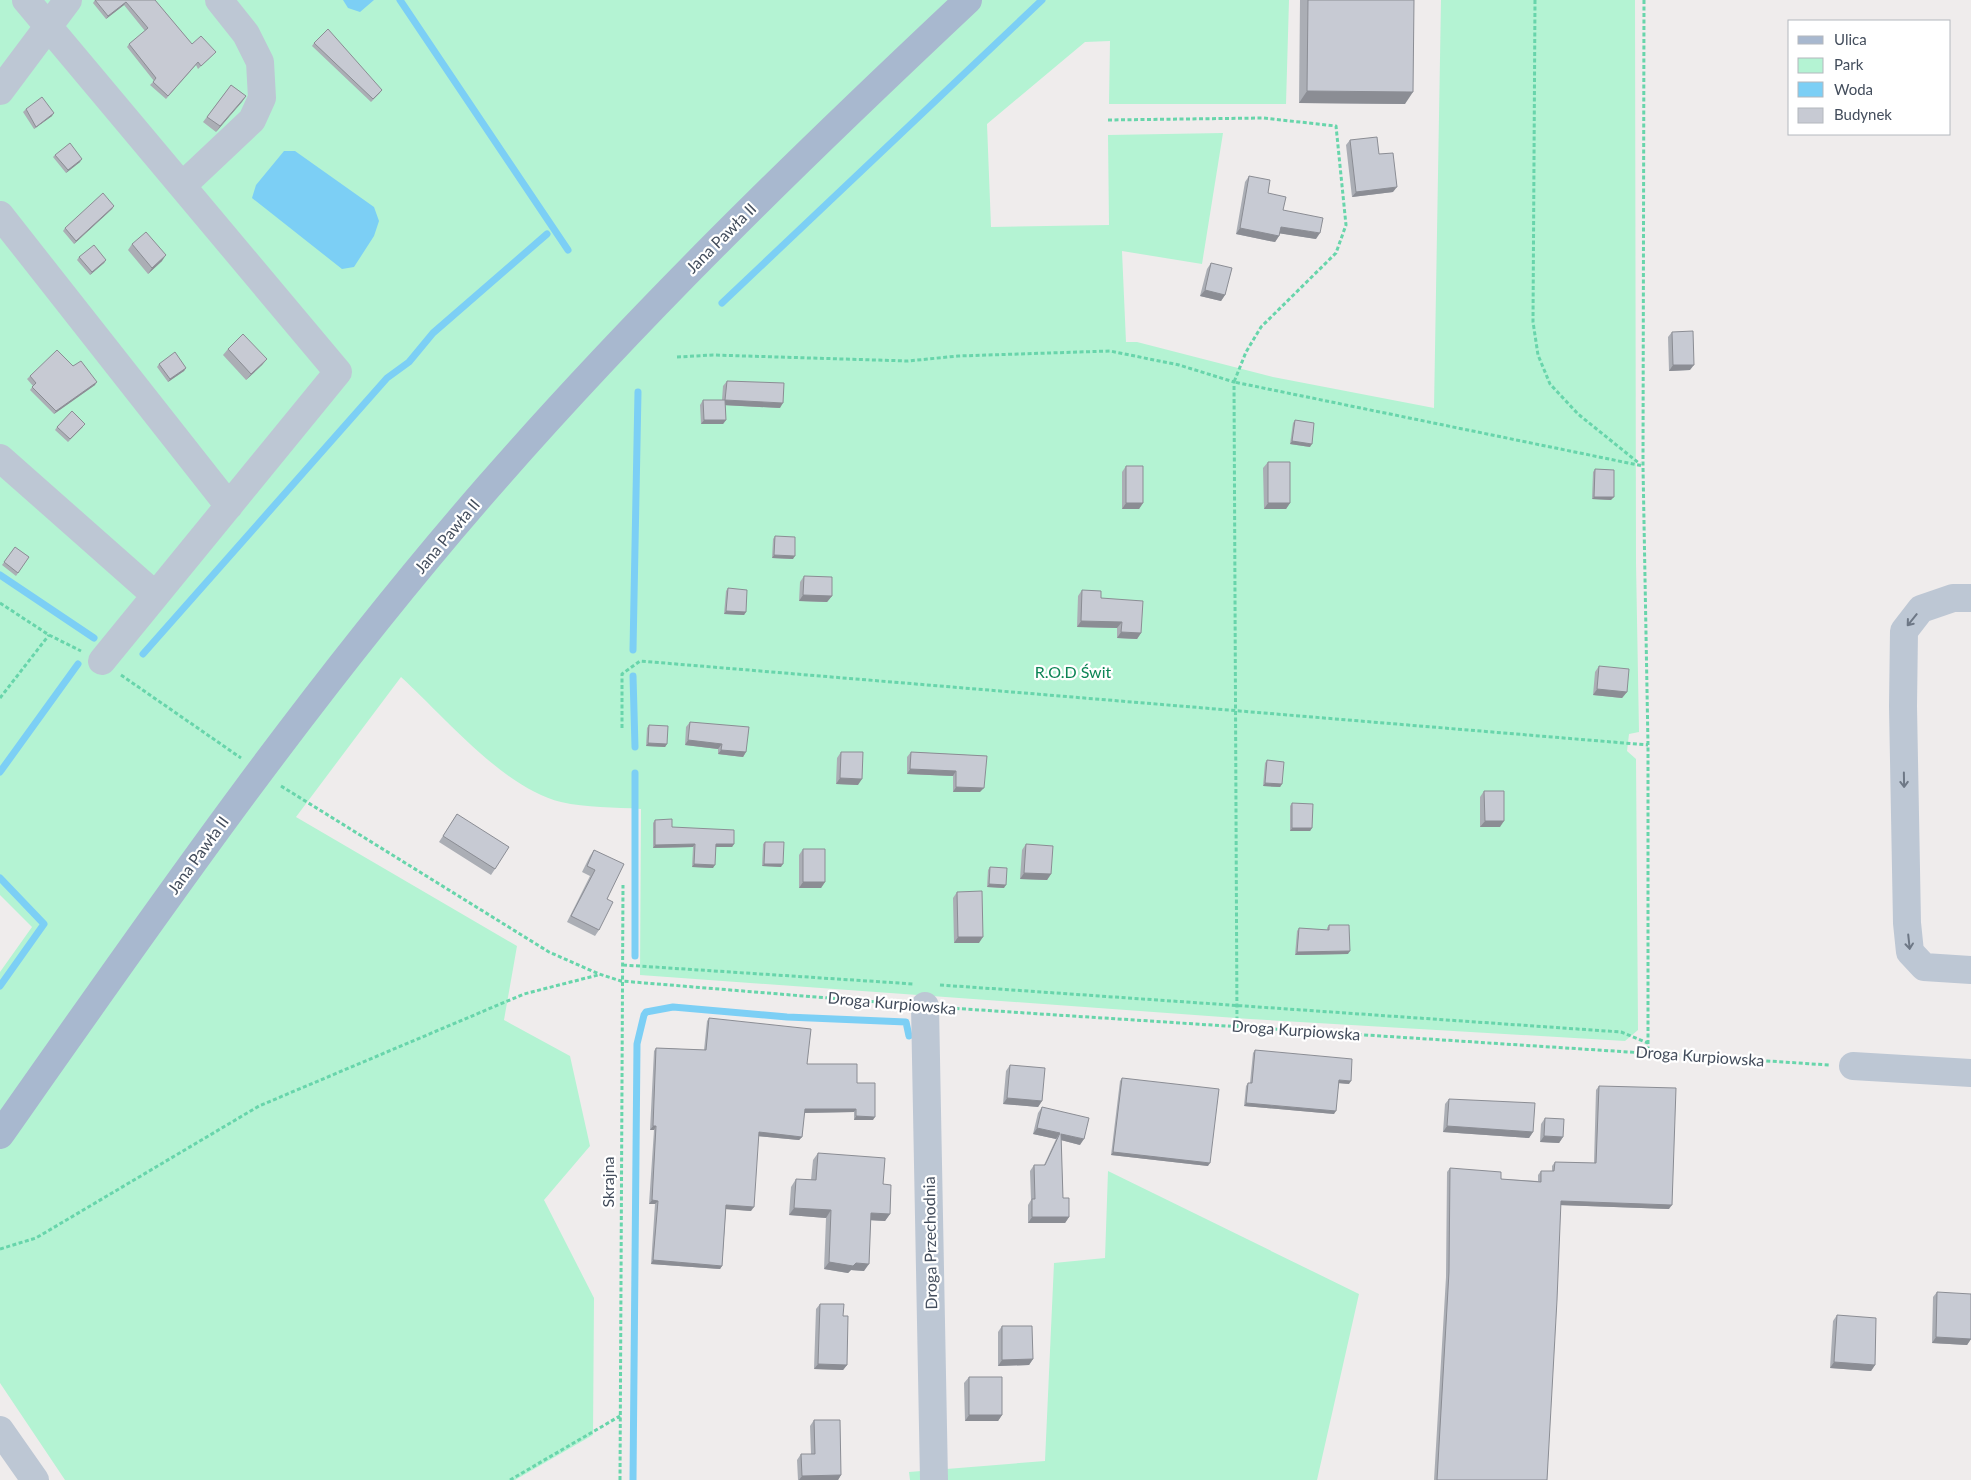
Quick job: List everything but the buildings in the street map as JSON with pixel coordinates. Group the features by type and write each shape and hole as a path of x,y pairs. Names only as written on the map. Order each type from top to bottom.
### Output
{"main road":[{"name":"Jana Pawła II","path":"0,1135 226,816 427,559 487,488 659,301 780,179 968,0"}],"street":[{"path":"26,0 338,372 102,661"},
{"path":"0,91 68,0"},
{"path":"182,186 252,120 262,98 260,62 246,34 219,0"},
{"path":"0,215 229,506"},
{"path":"0,458 155,596"},
{"path":"1971,598 1953,598 1921,609 1904,631 1903,706 1907,922 1910,952 1924,967 1971,970"},
{"name":"Droga Przechodnia","path":"928,992 934,1480"},
{"path":"1853,1066 1971,1073"},
{"path":"0,1430 28,1476"}],"path":[{"path":"1535,0 1533,322 1538,355 1550,384 1578,414 1643,466"},
{"path":"1644,0 1643,466 1648,745 1648,1052"},
{"path":"1108,120 1262,118 1336,126 1346,224 1336,253 1262,327 1246,352 1234,382 1237,1026"},
{"path":"677,357 713,355 908,361 958,356 1110,351 1179,365 1234,382 1643,466"},
{"path":"0,603 49,635 102,661 199,730"},
{"path":"0,698 49,635"},
{"path":"622,728 622,674 640,661 1648,745"},
{"name":"Droga Kurpiowska","path":"287,791 549,952 598,974 621,981 928,992 1237,1026 1853,1066"},
{"name":"Skrajna","path":"620,1480 621,981 623,965 623,885"},
{"path":"623,965 928,992 1237,1006 1621,1032 1648,1043"},
{"path":"0,1249 36,1238 259,1106 524,994 598,974"},
{"path":"510,1480 620,1416"}],"green space":[{"name":"R.O.D Świt","path":"0,0 1289,0 1286,104 1109,104 1110,41 1085,42 987,124 991,227 1109,225 1108,135 1223,133 1202,264 1122,251 1126,342 1137,342 1273,377 1434,408 1441,0 1635,0 1636,563 1639,732 1629,734 1627,751 1636,759 1638,1030 1625,1041 1250,1019 640,975 641,809 571,804 539,794 496,767 401,677 296,817 517,946 504,1020 570,1056 590,1146 544,1200 594,1298 593,1435 515,1480 65,1480 0,1383 0,972 32,927 0,895"},
{"path":"1108,1171 1359,1294 1317,1480 910,1480 909,1472 1045,1461 1054,1263 1105,1258"}],"water":[{"path":"343,0 374,0 360,12 348,8"},
{"path":"284,151 295,151 374,207 379,221 374,236 354,267 342,269 252,198 256,185"}],"waterway":[{"path":"400,0 568,250"},
{"path":"722,303 1042,0"},
{"path":"143,654 387,378 409,362 433,333 547,234"},
{"path":"633,650 638,392"},
{"path":"0,575 94,638"},
{"path":"0,772 78,664"},
{"path":"633,676 635,747"},
{"path":"635,773 635,956"},
{"path":"0,878 44,924 0,986"},
{"path":"633,1480 637,1044 644,1015 646,1012 673,1007 787,1017 906,1022 909,1036"}]}
